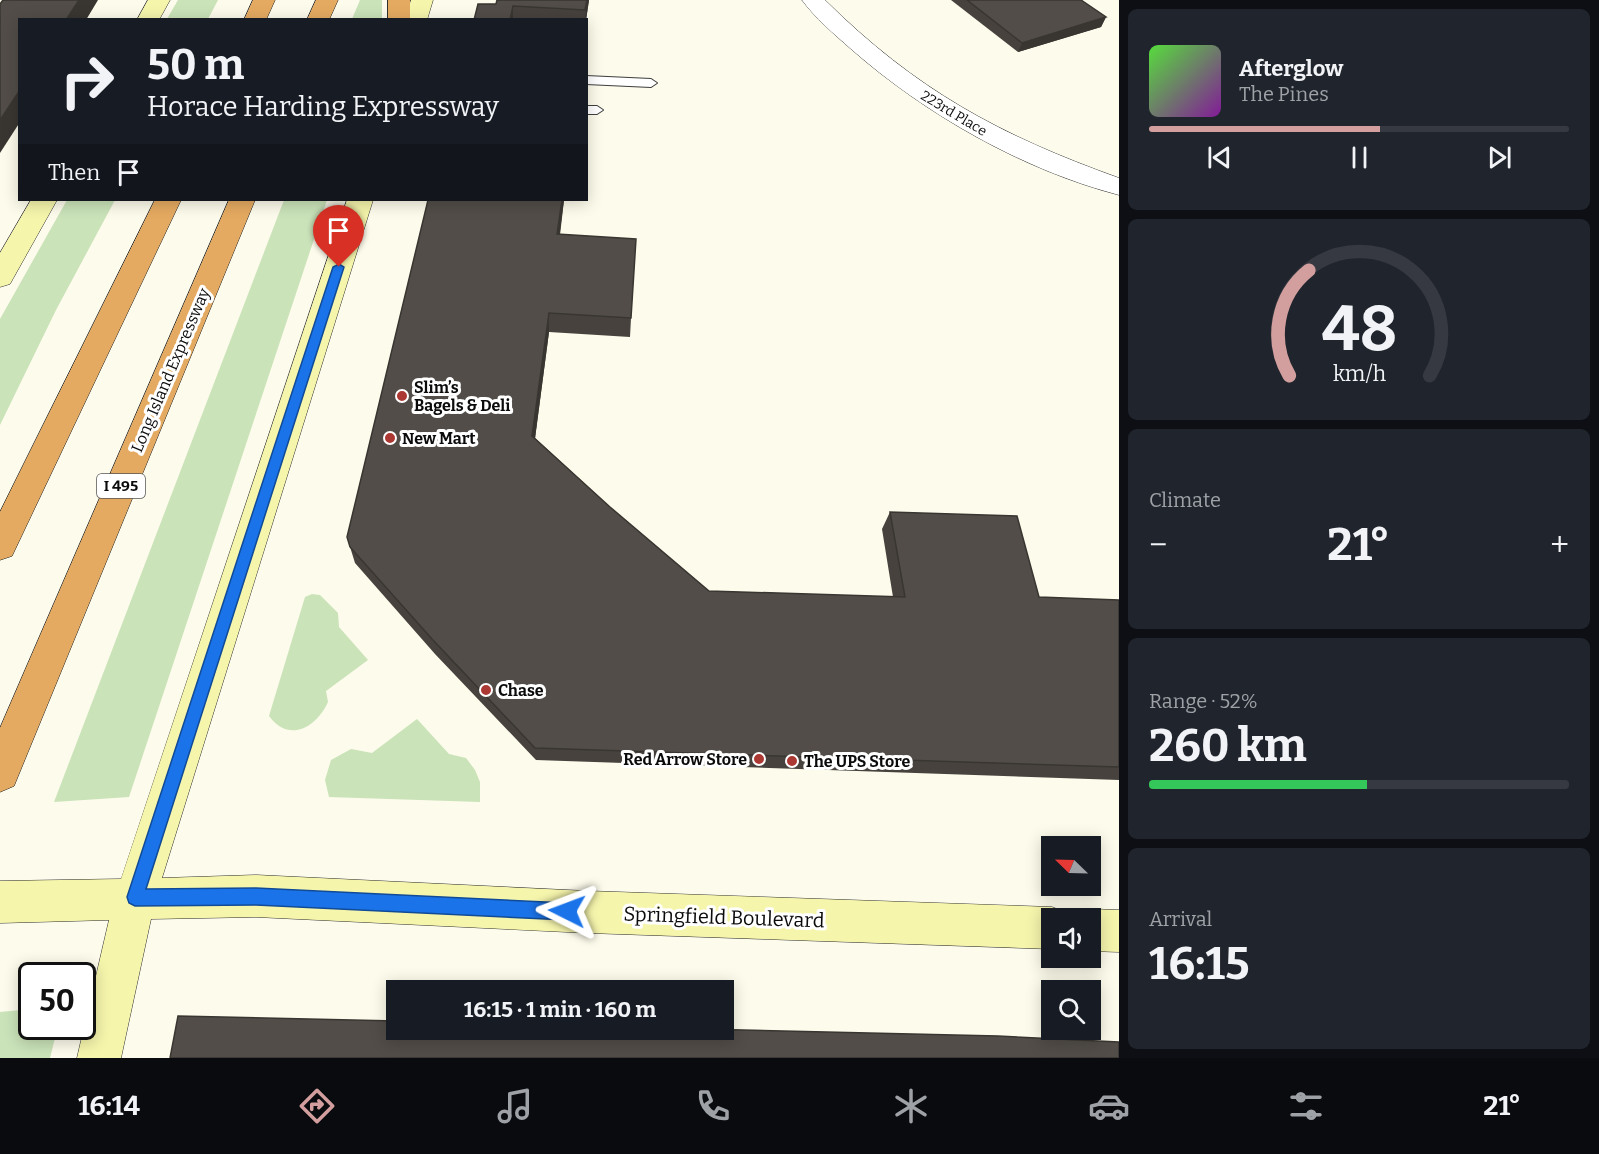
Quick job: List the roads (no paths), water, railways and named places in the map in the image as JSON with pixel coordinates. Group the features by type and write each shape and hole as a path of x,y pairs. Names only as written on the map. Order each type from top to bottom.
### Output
{"highway":[{"path":"256,18 264,0"},
{"path":"319,18 327,0"},
{"path":"399,0 399,18"},
{"path":"0,546 168,201"},
{"name":"Long Island Expressway","path":"0,773 242,201"}],"main road":[{"path":"149,18 159,0"},
{"path":"417,18 422,0"},
{"path":"0,277 43,201"},
{"path":"99,1058 135,897 360,201"},
{"name":"Springfield Boulevard","path":"15,901 256,896 588,912 1041,928"},
{"path":"1101,930 1119,931"}],"street":[{"name":"223rd Place","path":"813,0 866,52 937,106 1008,144 1062,167 1119,187"}],"lane":[{"path":"588,80 651,83"}],"place":[{"name":"Slim’s Bagels & Deli","path":"402,396"},
{"name":"New Mart","path":"390,438"},
{"name":"Chase","path":"486,690"},
{"name":"Red Arrow Store","path":"759,759"},
{"name":"The UPS Store","path":"792,761"}]}
